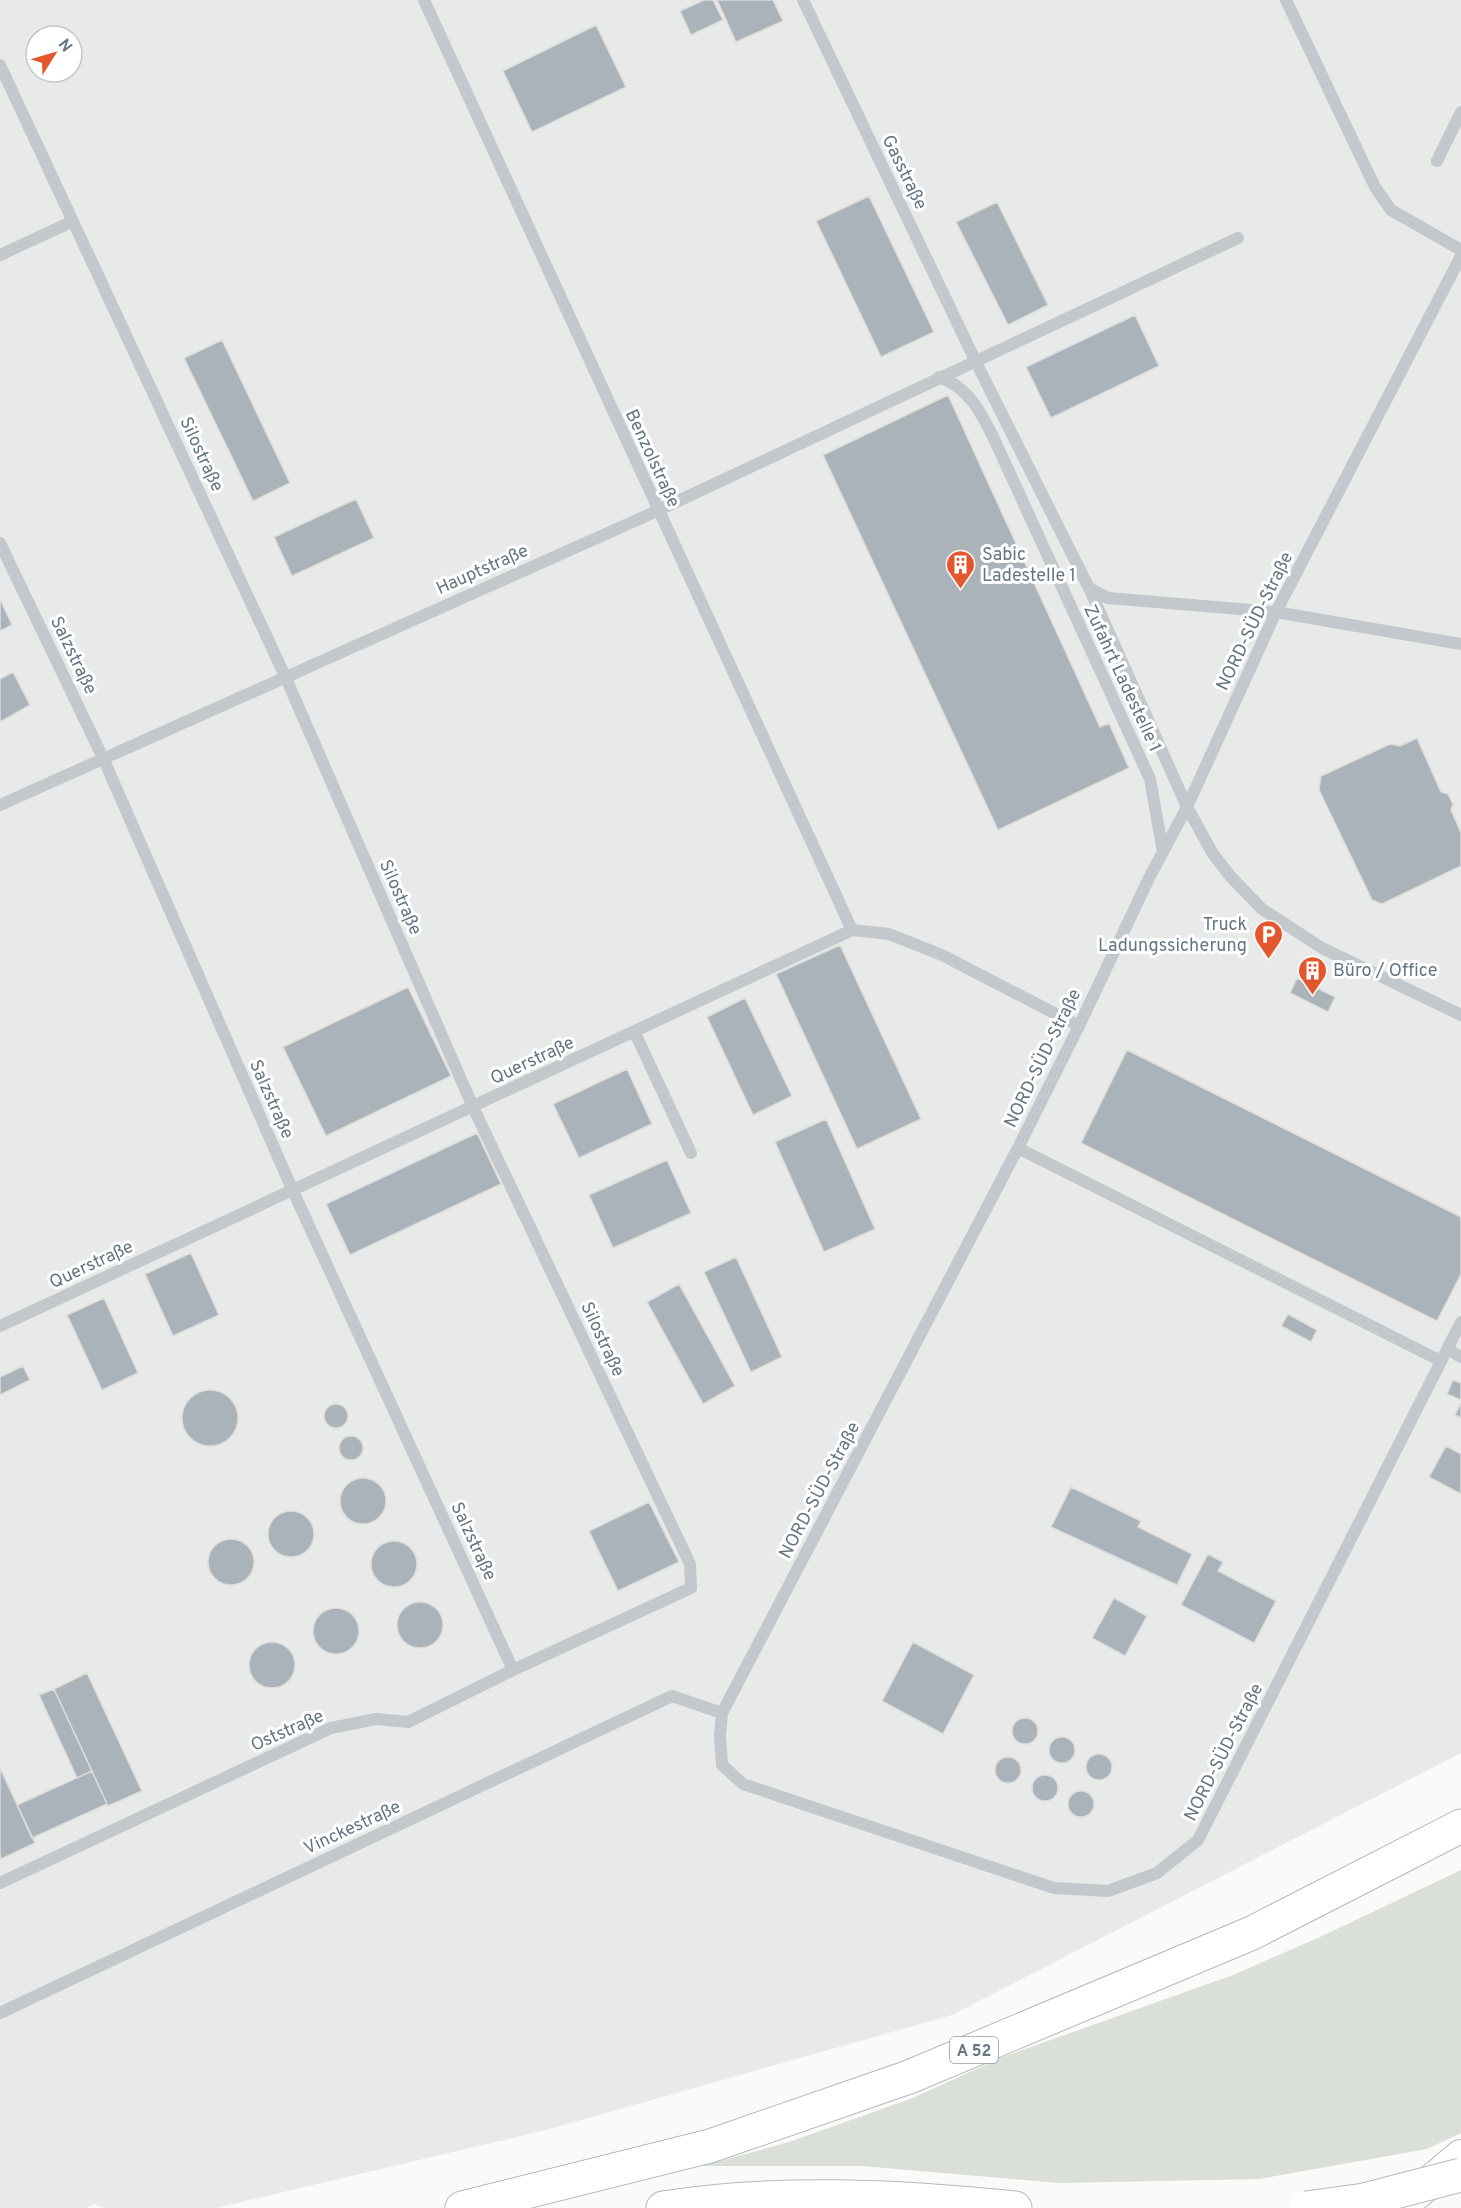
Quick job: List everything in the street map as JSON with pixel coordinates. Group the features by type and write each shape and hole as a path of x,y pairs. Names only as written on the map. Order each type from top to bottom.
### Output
{"highway":[{"name":"A 52","path":"462,2208 710,2146 909,2077 1252,1934 1461,1826"},
{"path":"1306,2208 1373,2198 1461,2175"},
{"path":"663,2208 802,2196 911,2198 1016,2208"}],"street":[{"path":"1400,2208 1461,2156"}],"lane":[{"name":"Benzolstraße","path":"424,0 657,511 852,930"},
{"name":"Gasstraße","path":"803,0 975,360 1089,588 1187,807 1231,878 1262,909 1322,948 1461,1015"},
{"path":"1286,0 1375,187 1391,210 1461,250"},
{"name":"Silostraße","path":"0,65 285,676 473,1107 690,1564 691,1588"},
{"path":"1437,160 1461,112"},
{"path":"0,255 73,221"},
{"name":"Hauptstraße","path":"0,805 657,511 1238,237"},
{"name":"NORD-SÜD-Straße","path":"1461,256 1276,612 1187,807 1018,1148 722,1713 720,1736 722,1765 743,1784 1054,1888 1108,1891 1157,1873 1198,1840 1461,1322"},
{"name":"Zufahrt Ladestelle 1","path":"939,377 964,390 981,412 995,441 1150,779 1163,852"},
{"name":"Salzstraße","path":"0,543 103,758 293,1191 513,1670"},
{"path":"1089,588 1108,598 1276,612 1461,644"},
{"path":"852,930 889,934 942,955 1079,1026"},
{"name":"Querstraße","path":"0,1326 635,1033 852,930"},
{"path":"635,1033 691,1153"},
{"path":"1018,1148 1441,1361"},
{"path":"1447,1349 1461,1357"},
{"name":"Oststraße","path":"0,1883 331,1728 376,1719 408,1722 513,1670 691,1588"},
{"name":"Vinckestraße","path":"0,2013 672,1696 722,1713"}],"shaded area":[{"path":"0,0 1461,0 1461,1753 952,2015 546,2130 216,2208 104,2208 95,2204 86,2208 0,2208"},
{"path":"1461,1870 1461,2133 1427,2149 1259,2179 1059,2183 862,2166 702,2166 789,2142 910,2099 1003,2057 1233,1975 1320,1937"}],"building":[{"path":"704,0 713,0 723,20 691,35 680,11"},
{"path":"717,0 773,0 783,21 736,42"},
{"path":"596,25 626,87 532,132 503,71"},
{"path":"869,196 934,332 881,357 816,221"},
{"path":"997,202 1048,305 1008,325 956,222"},
{"path":"1135,315 1159,366 1051,418 1026,367"},
{"path":"222,340 290,483 253,501 184,358"},
{"name":"Sabic Ladestelle 1","path":"948,395 1100,727 1109,723 1129,768 998,830 823,455"},
{"path":"356,499 374,538 292,576 274,537"},
{"path":"0,599 12,625 0,631"},
{"path":"13,672 30,705 0,722 0,679"},
{"path":"1417,738 1441,792 1448,794 1453,804 1451,810 1461,833 1461,866 1382,904 1372,900 1319,790 1321,776 1390,744 1400,746"},
{"path":"840,945 921,1119 857,1149 776,974"},
{"name":"Büro / Office","path":"1297,978 1335,997 1328,1012 1290,993"},
{"path":"408,987 451,1076 326,1136 283,1047"},
{"path":"745,998 792,1096 753,1115 707,1017"},
{"path":"1127,1050 1461,1217 1461,1274 1437,1321 1081,1143"},
{"path":"627,1069 652,1124 579,1158 553,1104"},
{"path":"826,1119 875,1229 824,1252 775,1142"},
{"path":"477,1133 501,1184 350,1255 326,1204"},
{"path":"667,1160 691,1213 613,1248 589,1195"},
{"path":"191,1253 219,1315 173,1336 145,1274"},
{"path":"736,1257 782,1357 751,1372 704,1272"},
{"path":"679,1284 735,1386 703,1404 647,1302"},
{"path":"104,1298 138,1373 102,1390 67,1315"},
{"path":"1288,1314 1317,1330 1311,1342 1281,1326"},
{"path":"23,1366 30,1380 0,1395 0,1377"},
{"path":"1453,1380 1461,1383 1461,1400 1447,1394"},
{"path":"204,1390 216,1390 226,1394 234,1402 238,1418 234,1434 226,1442 216,1446 204,1446 194,1442 186,1434 182,1424 182,1412 186,1402 194,1394"},
{"path":"1461,1403 1461,1418 1455,1415"},
{"path":"336,1404 341,1405 347,1411 347,1421 341,1427 336,1428 331,1427 325,1421 324,1416 325,1411 331,1405"},
{"path":"351,1436 360,1439 363,1448 360,1457 351,1460 342,1457 339,1448 342,1439"},
{"path":"1446,1446 1461,1454 1461,1494 1429,1477"},
{"path":"363,1478 379,1485 386,1501 379,1517 363,1524 347,1517 340,1501 347,1485"},
{"path":"1071,1487 1141,1521 1138,1527 1192,1554 1177,1585 1051,1527"},
{"path":"649,1502 679,1562 618,1591 589,1531"},
{"path":"291,1511 307,1518 314,1534 307,1550 291,1557 275,1550 268,1534 275,1518"},
{"path":"231,1539 247,1546 254,1562 247,1578 231,1585 215,1578 208,1562 215,1546"},
{"path":"394,1541 410,1548 417,1564 410,1580 394,1587 378,1580 371,1564 378,1548"},
{"path":"1208,1554 1223,1562 1218,1571 1276,1601 1254,1643 1181,1605"},
{"path":"1114,1598 1147,1616 1125,1656 1092,1638"},
{"path":"420,1602 436,1609 443,1625 436,1641 420,1648 404,1641 397,1625 404,1609"},
{"path":"336,1608 352,1615 359,1631 352,1647 336,1654 320,1647 313,1631 320,1615"},
{"path":"272,1642 288,1649 295,1665 288,1681 272,1688 256,1681 249,1665 256,1649"},
{"path":"913,1642 974,1675 943,1734 882,1701"},
{"path":"87,1673 142,1791 108,1806 54,1689"},
{"path":"54,1689 92,1771 77,1778 39,1695"},
{"path":"1025,1718 1034,1722 1038,1731 1034,1740 1025,1744 1016,1740 1012,1731 1016,1722"},
{"path":"1062,1737 1071,1741 1075,1750 1071,1759 1062,1763 1053,1759 1049,1750 1053,1741"},
{"path":"1099,1754 1108,1758 1112,1767 1108,1776 1099,1780 1090,1776 1086,1767 1090,1758"},
{"path":"1008,1757 1017,1761 1021,1770 1017,1779 1008,1783 999,1779 995,1770 999,1761"},
{"path":"0,1768 35,1843 1,1859 0,1856"},
{"path":"92,1771 107,1804 32,1838 17,1805"},
{"path":"1045,1775 1054,1779 1058,1788 1054,1797 1045,1801 1036,1797 1032,1788 1036,1779"},
{"path":"1081,1791 1090,1795 1094,1804 1090,1813 1081,1817 1072,1813 1068,1804 1072,1795"}],"place":[{"name":"Sabic Ladestelle 1","path":"961,590"},
{"name":"Truck Ladungssicherung","path":"1268,960"},
{"name":"Büro / Office","path":"1312,996"}]}
